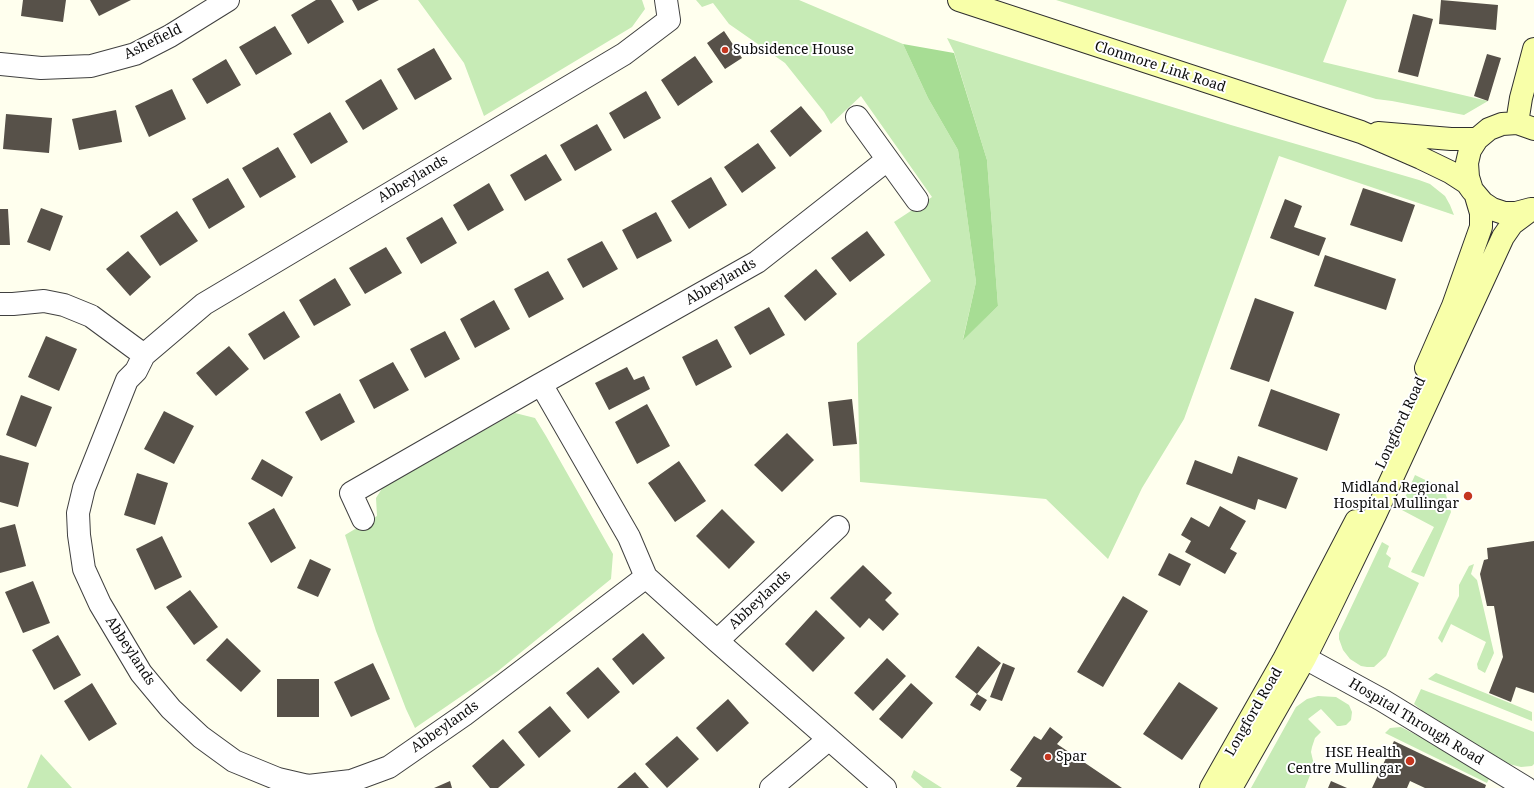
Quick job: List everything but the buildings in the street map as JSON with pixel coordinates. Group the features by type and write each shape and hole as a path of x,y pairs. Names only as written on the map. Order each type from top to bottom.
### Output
{"street":[{"name":"Ashefield","path":"0,64 41,68 91,66 135,54 170,36 228,0"},
{"name":"Abbeylands","path":"646,577 464,715 389,767 351,780 308,786 278,779 234,761 201,737 171,709 141,673 100,604 84,569 79,535 78,513 84,488 127,380 136,371 144,355 204,304 624,54 669,20 666,0"},
{"name":"Clonmore Link Road","path":"960,0 1361,132 1422,158 1450,172 1467,183 1483,203 1492,209 1516,213 1533,208"},
{"path":"1477,139 1489,129 1502,124 1526,126 1521,98 1534,49"},
{"path":"857,117 916,200"},
{"name":"Clonmore Link Road","path":"1361,132 1451,139 1477,139"},
{"name":"Longford Road","path":"1211,788 1283,661 1354,526 1419,385 1453,306 1481,227 1481,213 1468,177 1467,164 1470,150 1477,139"},
{"name":"Abbeylands","path":"363,519 351,493 757,262 887,160"},
{"path":"1231,788 1306,655 1375,515 1503,238 1512,224 1533,208"},
{"path":"0,304 44,301 64,305 91,316 144,355"},
{"name":"Abbeylands","path":"541,384 629,537 646,577 885,788"},
{"name":"Abbeylands","path":"717,641 838,527"},
{"path":"1249,721 1259,709 1288,661 1295,654 1306,655"},
{"name":"Hospital Through Road","path":"1306,655 1526,788"},
{"path":"771,788 829,739"}],"green space":[{"path":"418,0 642,0 645,9 632,27 484,116 464,63"},
{"path":"696,0 799,0 903,44 928,98 958,150 976,282 963,339 998,306 987,160 954,52 947,38 1231,125 1419,180 1430,184 1445,196 1454,215 1279,156 1184,419 1142,488 1108,559 1046,499 860,482 857,343 931,281 894,222 932,197 861,96 831,124 824,112 785,63 729,24 713,3 702,7"},
{"path":"1056,0 1347,0 1323,62 1488,101 1464,115 1376,99"},
{"path":"903,44 954,53 987,160 998,306 963,340 976,282 958,150 928,98"},
{"path":"515,413 535,418 546,436 613,554 611,579 498,671 415,728 406,709 376,631 345,535 377,516 376,498 383,487"},
{"path":"1415,475 1440,487 1446,495 1451,512 1424,577 1411,572 1434,527 1400,509"},
{"path":"1382,542 1389,546 1386,554 1391,558 1388,567 1419,583 1386,656 1374,667 1367,667 1361,666 1350,659 1343,650 1339,639 1339,633"},
{"path":"1474,564 1471,574 1477,580 1494,653 1485,673 1478,669 1477,664 1486,642 1451,624 1442,643 1438,638 1459,596 1459,585 1469,566"},
{"path":"1436,673 1532,712 1532,721 1428,679"},
{"path":"1421,689 1534,732 1534,764 1532,766 1521,767 1509,764 1431,718 1414,704"},
{"path":"1318,696 1336,697 1349,705 1352,712 1351,720 1346,725 1337,726 1321,709 1308,719 1321,732 1315,738 1312,747 1311,752 1314,765 1305,788 1251,788 1296,707 1307,699"},
{"path":"1401,727 1491,774 1487,783 1385,733 1390,728"},
{"path":"41,754 72,788 27,788"},
{"path":"914,770 942,788 923,788 911,777"}],"place":[{"name":"Subsidence House","path":"725,50"},
{"name":"Midland Regional Hospital Mullingar","path":"1468,496"},
{"name":"Spar","path":"1048,757"},
{"name":"HSE Health Centre Mullingar","path":"1410,761"}]}
